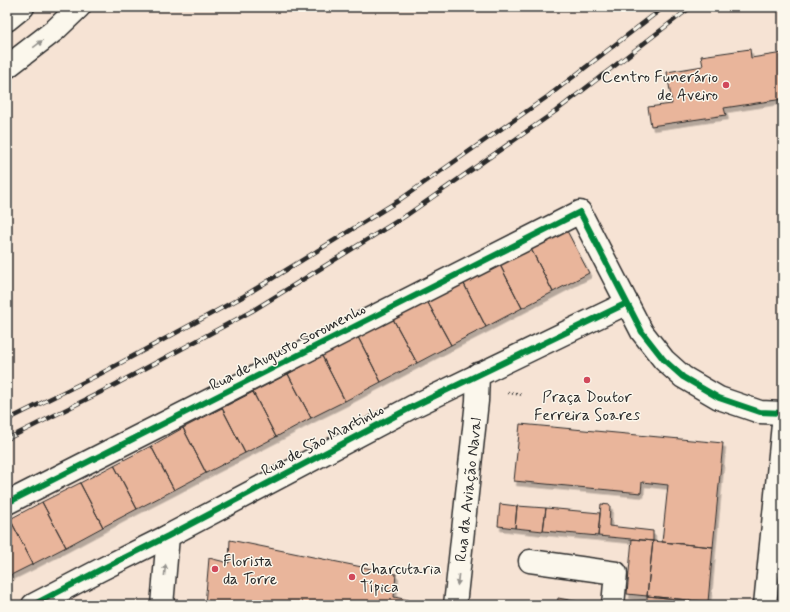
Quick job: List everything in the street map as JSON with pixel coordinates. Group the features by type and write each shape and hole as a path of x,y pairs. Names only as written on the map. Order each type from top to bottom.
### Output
{"street":[{"path":"7,20 23,7"},
{"path":"7,67 55,30 79,7"},
{"name":"Rua de Augusto Soromenho","path":"7,503 580,212 627,303"},
{"path":"627,303 642,332 664,360 682,377 719,398 760,412 783,413"},
{"name":"Rua de São Martinho","path":"33,605 168,536 412,406 627,303"},
{"name":"Rua da Aviação Naval","path":"455,605 477,400 478,374"},
{"path":"765,605 783,424"},
{"path":"162,605 168,536"},
{"path":"530,561 616,573 613,605"}],"path":[{"path":"508,393 523,395"}],"building":[{"name":"Centro Funerário de Aveiro","path":"750,49 751,58 783,53 783,99 724,108 726,115 651,126 648,107 672,104 667,72 703,66 701,56"},
{"path":"566,229 589,273 553,292 530,247"},
{"path":"530,247 553,292 522,308 499,263"},
{"path":"499,263 522,308 486,327 463,282"},
{"path":"463,282 486,327 451,345 427,301"},
{"path":"427,301 451,345 417,363 393,319"},
{"path":"393,319 417,363 381,382 358,337"},
{"path":"358,337 381,382 345,401 322,356"},
{"path":"322,356 345,401 311,418 288,374"},
{"path":"288,374 311,418 276,437 253,392"},
{"path":"253,392 276,437 245,453 222,408"},
{"path":"222,408 245,453 206,473 183,428"},
{"path":"520,424 723,443 713,547 662,542 668,485 642,482 641,493 514,481"},
{"path":"183,428 206,473 174,490 151,446"},
{"path":"151,446 174,490 137,509 114,465"},
{"path":"114,465 137,509 103,527 80,483"},
{"path":"80,483 103,527 66,547 42,502"},
{"path":"42,502 66,547 33,564 10,519"},
{"path":"500,504 517,506 515,528 498,526"},
{"path":"601,504 610,505 609,526 653,531 653,541 598,536"},
{"path":"517,506 546,508 543,531 515,528"},
{"path":"546,508 600,513 598,536 543,531"},
{"path":"10,519 33,564 7,577 7,521"},
{"path":"632,539 653,541 647,596 627,594"},
{"path":"230,540 396,574 394,597 409,600 409,605 205,605 209,558 229,563"},
{"path":"653,541 713,547 708,602 647,596"},
{"path":"647,596 708,602 708,605 647,605"},
{"path":"558,598 596,605 557,605"}],"railway":[{"path":"7,420 100,374 244,296 398,201 547,97 664,7"},
{"path":"7,439 107,389 252,311 407,215 556,111 691,7"}],"cycle path":[{"path":"7,503 580,212 642,332 664,360 683,377 719,398 760,412 783,413"},
{"path":"33,605 168,536 412,407 627,303"}],"place":[{"name":"Centro Funerário de Aveiro","path":"726,85"},
{"name":"Praça Doutor Ferreira Soares","path":"587,380"},
{"name":"Florista da Torre","path":"215,569"},
{"name":"Charcutaria Típica","path":"352,577"}]}
